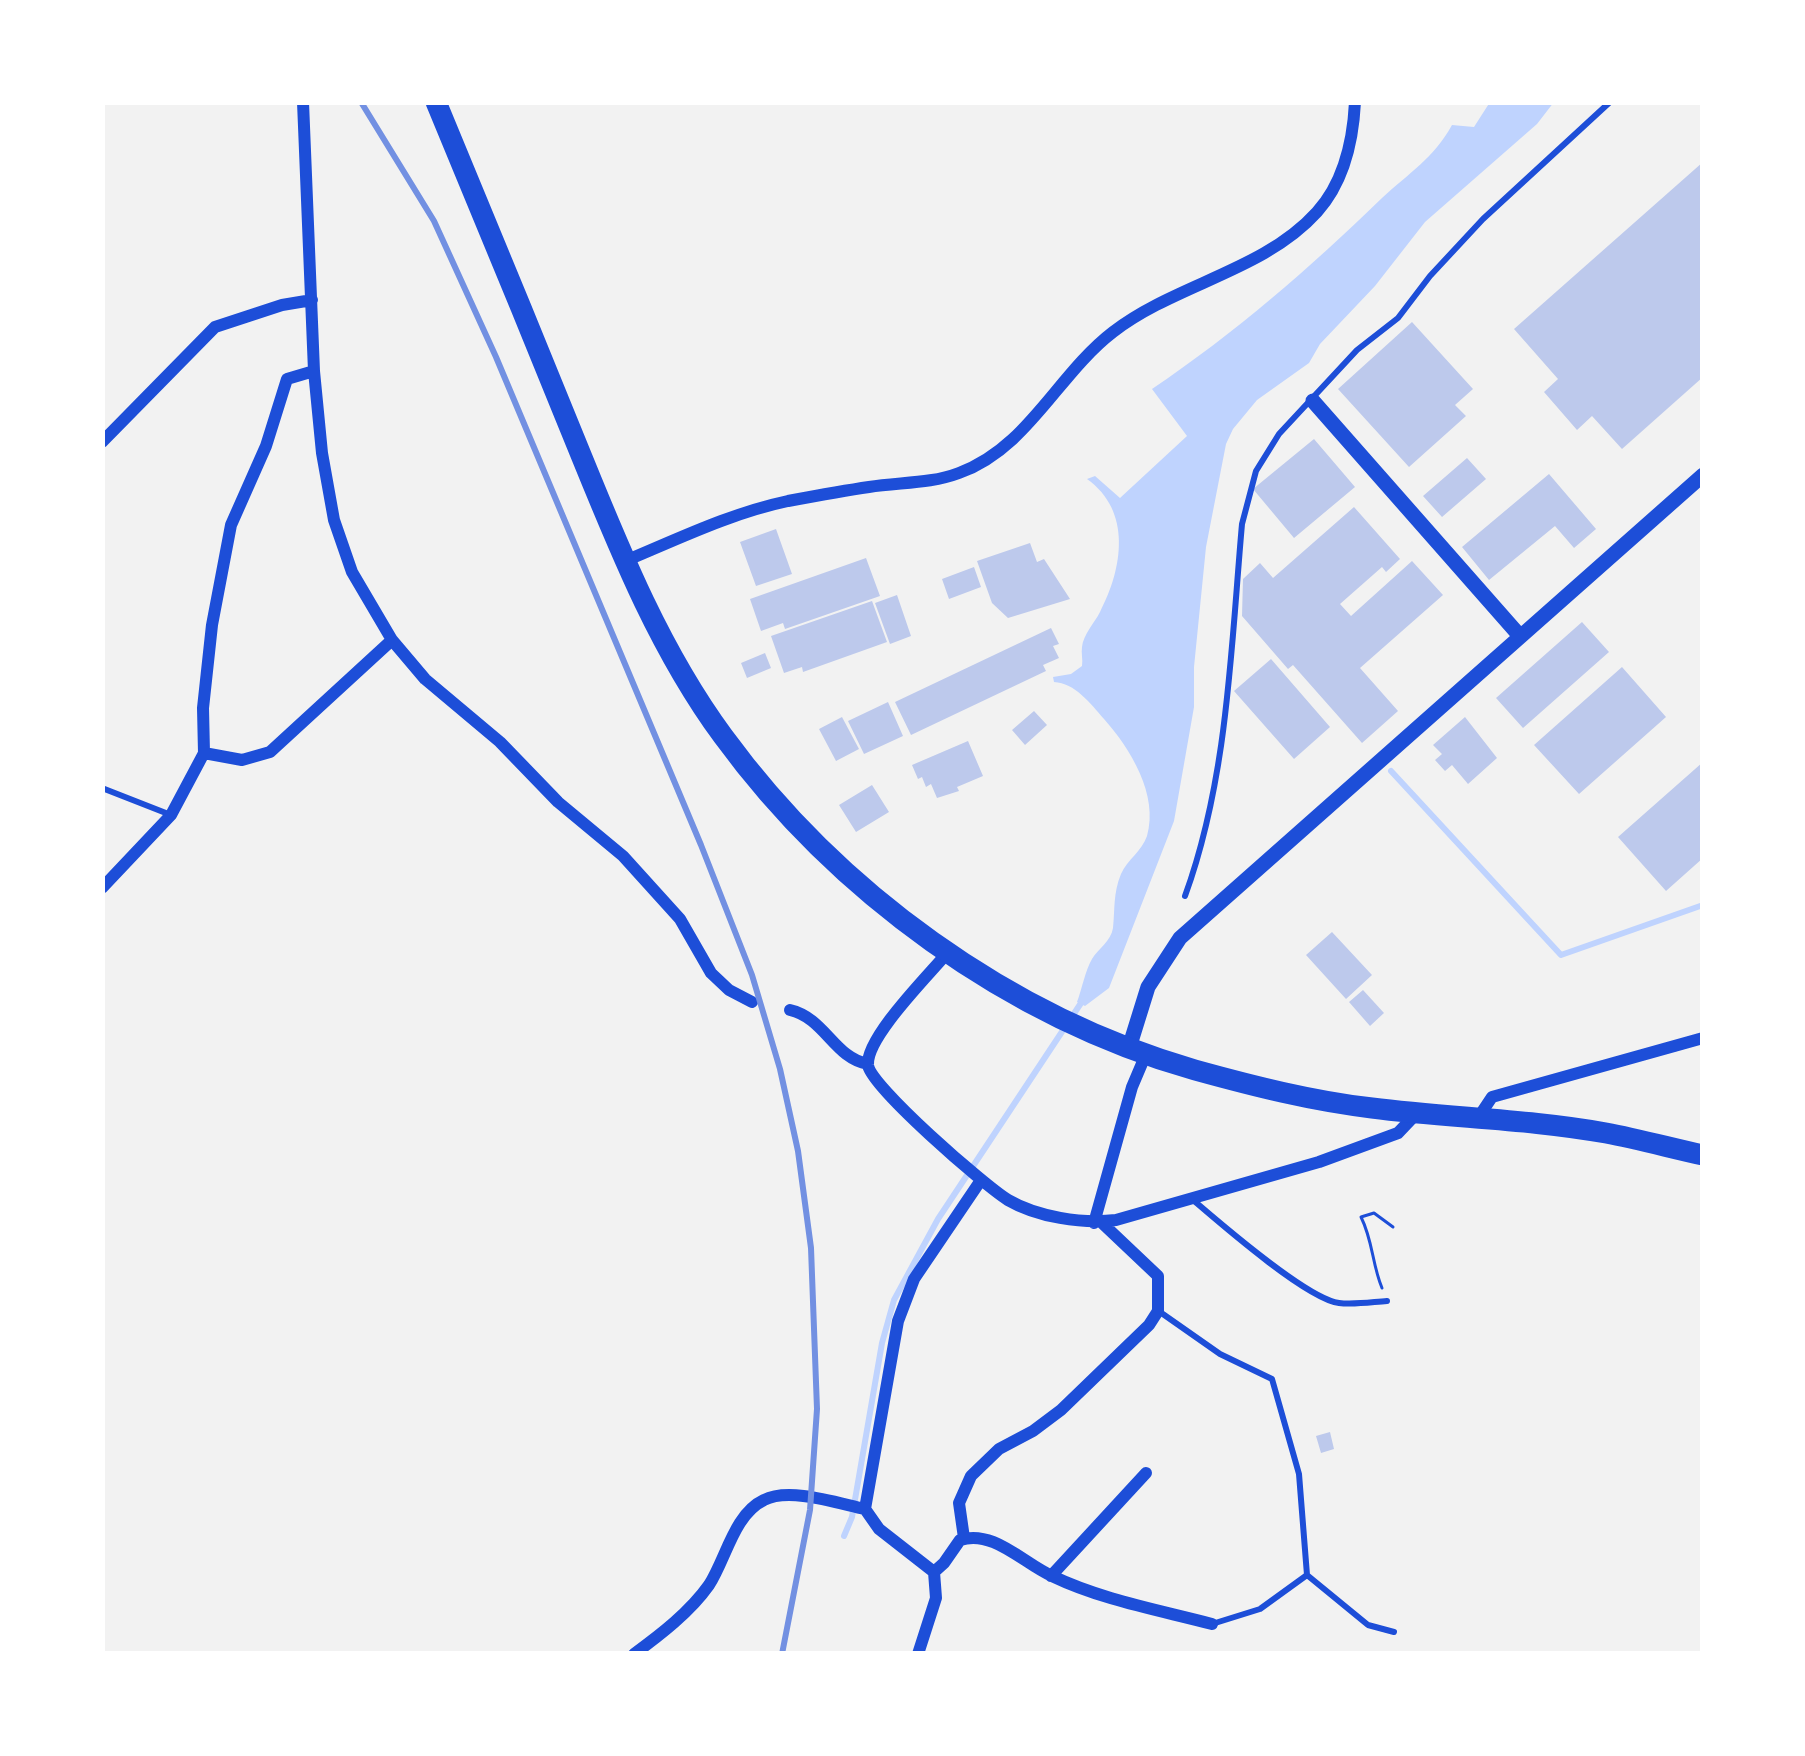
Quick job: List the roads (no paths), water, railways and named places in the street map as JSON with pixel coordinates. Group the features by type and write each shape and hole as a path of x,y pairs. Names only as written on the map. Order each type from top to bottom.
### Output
{"highway":[{"path":"436,102 625,561 682,671 722,736 852,879 948,952 1064,1020 1137,1051 1308,1097 1604,1133 1703,1155"}],"street":[{"path":"303,102 322,453 334,520 352,572 392,640 425,680 623,856 680,919 711,974 752,1002"},
{"path":"625,561 755,509 872,486 943,478 980,464 1018,435 1111,333 1172,295 1266,252 1306,223 1343,170 1355,102"},
{"path":"102,442 214,328 312,300"},
{"path":"102,888 171,815 203,753 212,625 231,525 266,446 287,379 314,371"},
{"path":"1313,400 1519,635"},
{"path":"1098,1222 1132,1087 1148,987 1180,938 1703,475"},
{"path":"203,753 242,760 270,752 392,640"},
{"path":"948,952 884,1029 868,1064 872,1075 920,1125 1010,1202 1098,1222 1319,1162 1398,1133 1417,1113"},
{"path":"790,1010 817,1022 846,1057 868,1064"},
{"path":"1478,1118 1492,1097 1703,1038"},
{"path":"865,1509 898,1322 914,1279 974,1173"},
{"path":"918,1654 936,1598 934,1572 964,1538 959,1503 970,1476 999,1450 1061,1410 1158,1311 1158,1276 1098,1222"},
{"path":"1051,1576 1146,1473"},
{"path":"634,1654 661,1635 708,1586 748,1511 767,1497 798,1497 865,1509 879,1529 934,1572"},
{"path":"964,1538 992,1541 1051,1576 1104,1597 1212,1624"}],"lane":[{"path":"1185,896 1214,783 1242,524 1249,490 1271,444 1357,350 1398,318 1483,219 1610,102"},
{"path":"102,788 171,815"},
{"path":"1190,1198 1321,1298 1340,1303 1387,1301"},
{"path":"1158,1311 1220,1354 1272,1379 1299,1474 1307,1575 1368,1625 1394,1632"},
{"path":"1212,1624 1260,1609 1307,1575"}],"water":[{"path":"1490,102 1554,102 1537,124 1425,222 1309,363 1257,400 1226,444 1206,547 1194,707 1174,821 1109,988 1085,1006 1077,1002 1087,969 1112,933 1118,881 1145,841 1150,820 1146,789 1123,744 1082,695 1054,682 1053,677 1082,666 1083,642 1108,595 1118,559 1117,524 1111,507 1087,479 1095,476 1120,498 1187,436 1152,389 1299,274 1429,156 1452,125 1474,127"}],"waterway":[{"path":"1391,771 1561,955 1703,905"},
{"path":"844,1536 852,1517 882,1343 894,1300 938,1219 1083,1000"}],"railway":[{"path":"361,102 434,221 496,357 701,845 752,975 780,1069 798,1151 811,1248 817,1409 810,1510 782,1654"}]}
